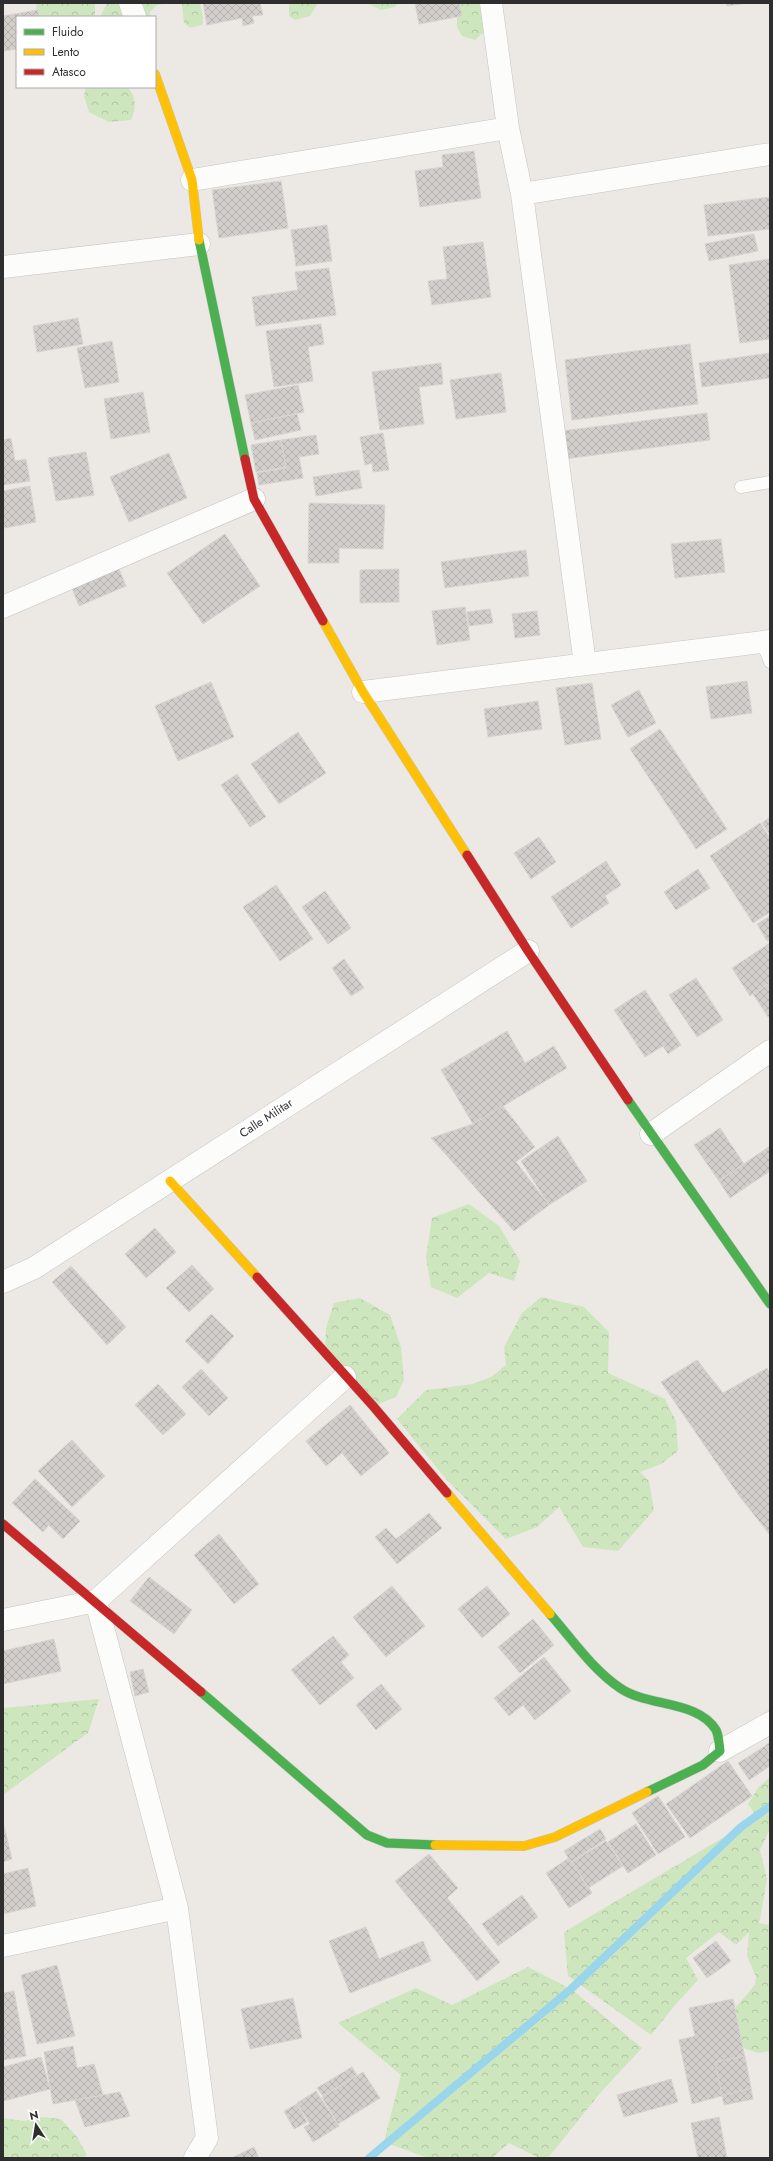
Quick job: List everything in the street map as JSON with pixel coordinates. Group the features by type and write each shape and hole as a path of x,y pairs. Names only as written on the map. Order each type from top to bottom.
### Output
{"street":[{"path":"130,3 135,16"},
{"path":"491,3 508,128 522,194 585,664"},
{"path":"156,77 192,180 199,244 254,499 363,692 528,951 651,1134 770,1304"},
{"path":"192,180 508,128"},
{"path":"522,194 770,154"},
{"path":"3,268 199,244"},
{"path":"3,607 254,499"},
{"path":"363,692 766,641"},
{"name":"Calle Militar","path":"3,1282 34,1268 528,951"},
{"path":"651,1134 770,1051"},
{"path":"170,1181 325,1350 345,1376 373,1406 598,1670 616,1685 635,1696 692,1711 707,1718 717,1732 720,1752"},
{"path":"3,1620 96,1601 345,1376"},
{"path":"3,1524 96,1601 367,1835 387,1843 490,1847 524,1846 562,1834 703,1765 720,1752 770,1723"},
{"path":"96,1601 177,1908 207,2138 195,2158"},
{"path":"3,1946 177,1908"}],"lane":[{"path":"741,487 770,482"},
{"path":"766,641 770,662"}],"green space":[{"path":"37,3 95,3 95,16 35,16"},
{"path":"107,3 169,3 157,5 150,12 150,16 100,16"},
{"path":"182,3 200,3 203,18 202,25 190,28 184,23"},
{"path":"289,3 318,3 310,16 295,20 289,16"},
{"path":"367,3 398,3 395,7 381,10"},
{"path":"457,3 479,3 486,30 475,40 462,36 457,27"},
{"path":"86,88 129,88 133,95 135,103 131,120 109,122 89,112 84,96"},
{"path":"469,1204 499,1226 520,1261 514,1281 489,1273 457,1298 431,1287 426,1257 432,1218"},
{"path":"541,1297 584,1307 609,1332 608,1373 665,1399 676,1421 678,1451 661,1464 640,1472 649,1481 654,1510 618,1551 583,1547 559,1507 537,1527 506,1539 446,1479 397,1419 426,1390 473,1384 491,1377 506,1365 504,1347 522,1313"},
{"path":"360,1298 390,1315 401,1347 404,1380 396,1397 373,1406 325,1351 326,1328 334,1303"},
{"path":"99,1699 88,1733 3,1795 3,1708"},
{"path":"770,1777 770,1829 760,1850 767,1879 760,1920 758,1923 770,1925 770,2051 758,2053 743,2048 735,2008 755,1985 756,1977 747,1956 749,1932 736,1945 719,1932 686,1958 698,1980 651,2035 568,1976 564,1932 741,1827 754,1813 748,1804 758,1788"},
{"path":"528,1967 571,1989 642,2048 601,2092 548,2158 539,2158 509,2143 492,2158 428,2158 384,2142 401,2075 338,2023 416,1988 452,2005"},
{"path":"42,2117 61,2119 77,2137 87,2155 83,2158 3,2158 3,2118 24,2121"}],"building":[{"path":"203,3 260,3 263,15 252,16 254,23 243,26 242,18 207,25"},
{"path":"415,3 459,3 462,16 419,24"},
{"path":"726,3 748,3 727,6"},
{"path":"38,10 39,16 16,16 16,49 3,51 3,16"},
{"path":"474,151 481,198 420,207 415,171 443,167 442,155"},
{"path":"281,181 288,228 219,238 212,190"},
{"path":"770,197 770,229 708,236 704,205"},
{"path":"327,225 332,261 296,266 291,230"},
{"path":"754,234 758,251 709,261 705,244"},
{"path":"483,242 491,297 432,305 428,281 447,279 443,247"},
{"path":"770,259 770,339 740,343 729,265"},
{"path":"329,268 336,315 256,326 252,297 298,290 295,272"},
{"path":"78,318 83,344 37,352 33,326"},
{"path":"321,324 324,344 308,347 313,381 274,387 266,331"},
{"path":"112,341 119,382 85,388 77,348"},
{"path":"690,344 698,404 572,420 565,360"},
{"path":"770,353 770,378 702,387 699,363"},
{"path":"441,363 443,384 419,387 424,424 380,430 372,372"},
{"path":"501,373 506,412 456,419 450,380"},
{"path":"298,385 304,412 251,423 245,395"},
{"path":"143,392 150,432 111,439 104,399"},
{"path":"707,413 710,440 564,459 561,431"},
{"path":"297,414 301,430 255,440 251,423"},
{"path":"383,433 389,470 373,472 372,463 365,465 360,437"},
{"path":"316,435 319,454 299,457 303,478 259,485 257,473 286,468 281,440"},
{"path":"11,438 15,461 26,459 30,481 3,485 3,440"},
{"path":"281,440 286,467 256,472 251,445"},
{"path":"86,452 94,495 56,501 48,458"},
{"path":"169,453 187,498 129,522 110,477"},
{"path":"359,470 362,488 316,496 313,477"},
{"path":"30,486 36,522 4,528 3,491"},
{"path":"309,503 385,505 383,549 339,548 339,563 308,563"},
{"path":"225,534 260,586 203,624 167,573"},
{"path":"721,539 725,572 675,578 671,544"},
{"path":"526,550 529,576 445,588 441,562"},
{"path":"117,564 126,586 79,606 70,583"},
{"path":"399,569 399,602 360,603 360,570"},
{"path":"465,607 470,640 437,645 432,611"},
{"path":"490,609 493,623 469,626 467,612"},
{"path":"537,611 540,635 515,638 512,614"},
{"path":"747,681 752,713 711,719 706,687"},
{"path":"211,682 234,737 178,761 155,706"},
{"path":"592,683 601,739 565,745 556,688"},
{"path":"639,690 656,723 628,737 611,705"},
{"path":"538,701 542,729 488,737 484,709"},
{"path":"660,729 727,829 696,849 630,749"},
{"path":"298,732 326,773 279,804 251,764"},
{"path":"237,774 266,817 250,827 221,785"},
{"path":"770,817 770,835 762,823"},
{"path":"760,823 770,838 770,912 753,923 710,856"},
{"path":"539,837 556,862 531,879 514,853"},
{"path":"606,861 621,885 605,896 609,903 571,928 551,897"},
{"path":"698,869 710,888 676,910 664,892"},
{"path":"276,885 313,939 280,961 243,907"},
{"path":"325,891 351,928 328,944 302,907"},
{"path":"770,916 770,940 767,941 757,924"},
{"path":"770,943 770,983 750,996 732,968"},
{"path":"344,959 364,988 351,996 332,968"},
{"path":"696,978 723,1020 697,1037 669,995"},
{"path":"770,983 770,1015 768,1017 753,994"},
{"path":"645,990 681,1045 668,1054 663,1046 645,1057 614,1010"},
{"path":"507,1031 525,1063 554,1046 567,1068 473,1124 441,1070"},
{"path":"503,1106 535,1147 516,1162 549,1205 514,1231 431,1138 473,1124"},
{"path":"720,1128 744,1164 719,1181 694,1145"},
{"path":"558,1136 587,1181 549,1205 521,1161"},
{"path":"770,1146 770,1171 730,1198 719,1181"},
{"path":"155,1228 176,1252 146,1278 125,1254"},
{"path":"192,1265 214,1289 189,1312 166,1288"},
{"path":"71,1266 126,1327 107,1345 52,1282"},
{"path":"211,1314 234,1336 208,1364 185,1341"},
{"path":"697,1360 723,1393 767,1368 770,1375 770,1535 740,1497 661,1382"},
{"path":"201,1369 228,1398 209,1416 182,1387"},
{"path":"158,1384 186,1414 163,1435 135,1405"},
{"path":"350,1405 389,1453 361,1476 342,1453 326,1466 306,1441"},
{"path":"72,1440 105,1476 72,1507 38,1471"},
{"path":"35,1479 80,1521 63,1539 49,1525 43,1532 12,1503"},
{"path":"429,1513 442,1528 397,1564 375,1537 386,1528 396,1539"},
{"path":"219,1534 259,1584 234,1604 194,1555"},
{"path":"149,1577 192,1610 174,1634 130,1601"},
{"path":"392,1586 425,1626 386,1657 353,1617"},
{"path":"487,1586 510,1614 482,1638 458,1609"},
{"path":"533,1619 554,1645 520,1673 498,1647"},
{"path":"333,1636 349,1655 341,1662 354,1678 320,1705 291,1670"},
{"path":"54,1639 61,1671 3,1684 3,1651"},
{"path":"544,1657 571,1691 535,1720 523,1705 509,1716 494,1698"},
{"path":"143,1669 149,1692 135,1696 130,1672"},
{"path":"381,1684 402,1709 376,1730 356,1705"},
{"path":"770,1742 770,1754 765,1746"},
{"path":"765,1746 770,1754 770,1766 749,1780 738,1763"},
{"path":"728,1761 752,1796 690,1838 666,1804"},
{"path":"658,1796 685,1837 658,1854 632,1813"},
{"path":"3,1822 12,1859 3,1862"},
{"path":"636,1824 656,1855 628,1873 608,1842"},
{"path":"600,1829 606,1839 571,1862 564,1851"},
{"path":"606,1841 623,1866 588,1888 572,1862"},
{"path":"429,1854 458,1888 447,1898 500,1962 477,1981 395,1881"},
{"path":"569,1858 592,1893 569,1908 546,1873"},
{"path":"28,1868 36,1906 3,1914 3,1874"},
{"path":"522,1895 538,1917 498,1946 482,1924"},
{"path":"366,1927 379,1959 423,1941 431,1961 350,1993 329,1941"},
{"path":"716,1941 731,1961 707,1978 693,1958"},
{"path":"57,1965 75,2036 37,2044 21,1975"},
{"path":"14,1991 26,2056 3,2060 3,1993"},
{"path":"293,1998 302,2038 250,2049 241,2009"},
{"path":"733,1999 751,2088 692,2104 679,2040 695,2036 689,2008"},
{"path":"73,2046 77,2068 94,2064 103,2095 53,2104 44,2052"},
{"path":"745,2056 753,2099 724,2105 715,2062"},
{"path":"41,2057 50,2089 3,2101 3,2067"},
{"path":"352,2067 357,2075 323,2096 317,2088"},
{"path":"363,2072 380,2098 338,2124 322,2097"},
{"path":"671,2079 678,2102 624,2117 617,2095"},
{"path":"316,2091 339,2126 313,2142 304,2127 310,2124 297,2103"},
{"path":"120,2092 130,2116 85,2127 75,2100"},
{"path":"297,2104 307,2122 294,2129 284,2111"},
{"path":"719,2117 727,2158 698,2158 691,2123"},
{"path":"254,2147 259,2158 232,2158"}],"waterway":[{"path":"369,2158 571,1989 741,1827 770,1806"}],"traffic: fast":[{"path":"199,240 245,459"},
{"path":"628,1100 770,1304"},
{"path":"550,1614 591,1663 620,1688 631,1694 697,1713 708,1720 716,1730 720,1751 703,1765 647,1792"},
{"path":"201,1692 367,1835 387,1843 435,1845"}],"traffic: slow":[{"path":"156,77 192,180 199,240"},
{"path":"323,621 363,692 467,855"},
{"path":"170,1181 257,1277"},
{"path":"447,1493 550,1614"},
{"path":"435,1845 524,1846 555,1837 647,1792"}],"traffic: jam":[{"path":"245,459 254,499 323,621"},
{"path":"467,855 528,951 628,1100"},
{"path":"257,1277 373,1406 447,1493"},
{"path":"3,1524 201,1692"}]}
